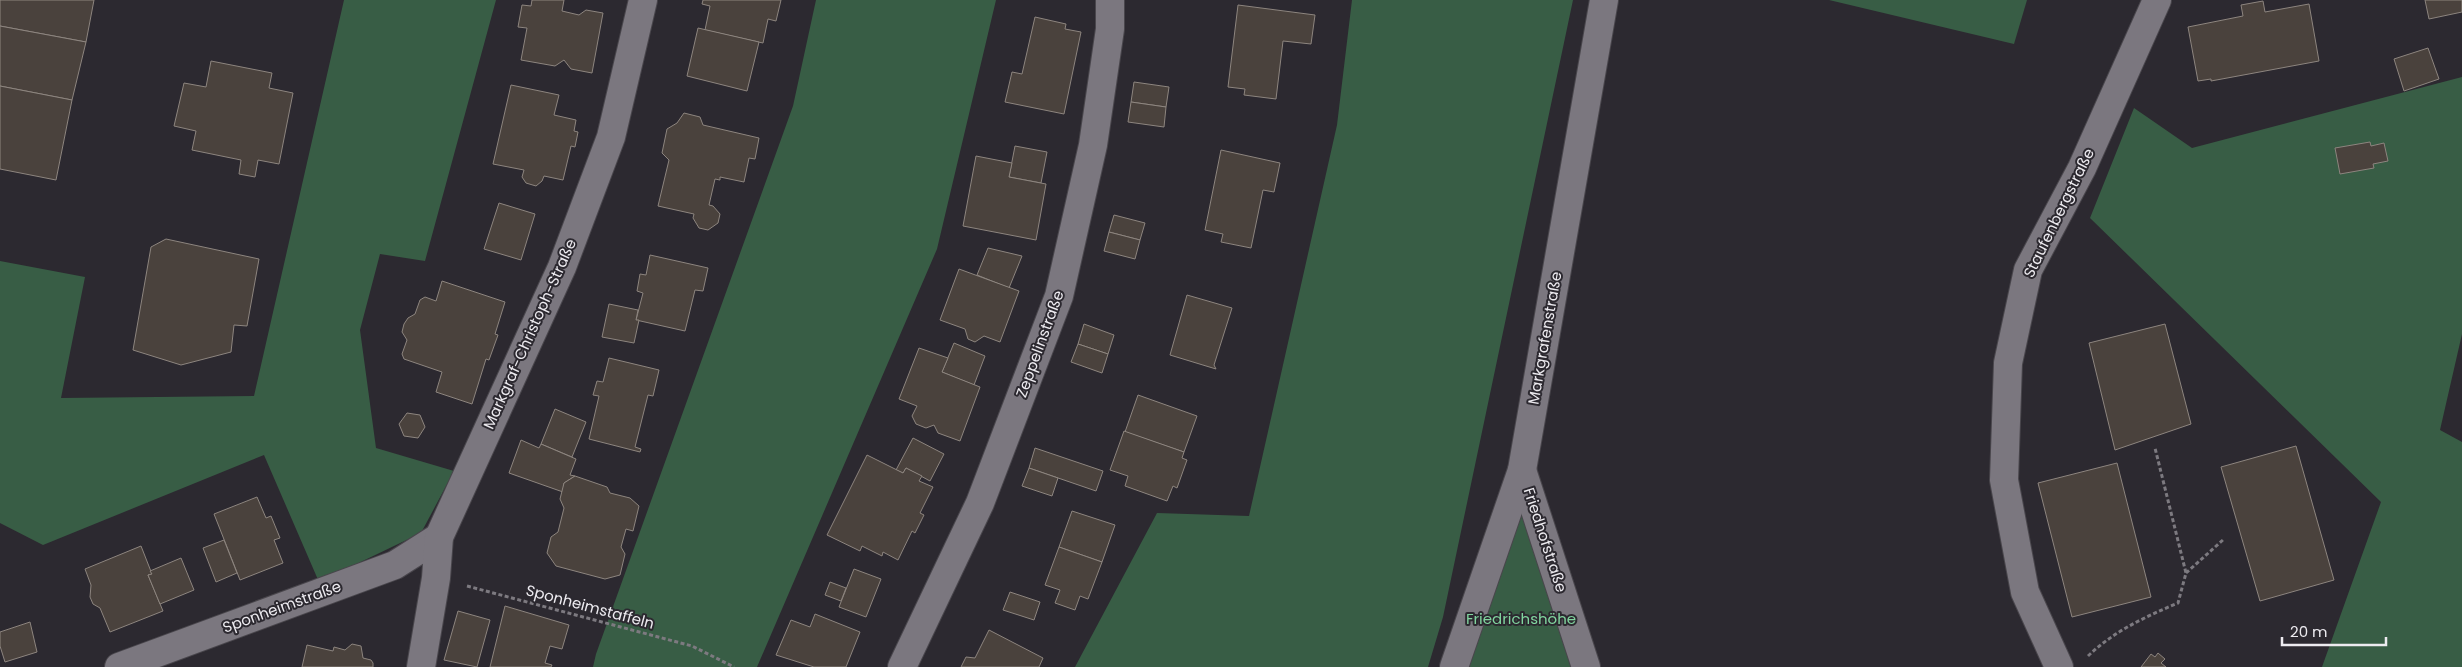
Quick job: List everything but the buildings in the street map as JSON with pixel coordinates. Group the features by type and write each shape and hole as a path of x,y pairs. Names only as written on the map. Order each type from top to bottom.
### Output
{"street":[{"name":"Markgraf-Christoph-Straße","path":"421,667 436,578 439,537 562,267 611,137 643,0"},
{"name":"Zeppelinstraße","path":"902,667 980,503 1059,296 1093,145 1110,29 1110,0"},
{"name":"Markgrafenstraße","path":"1454,667 1522,470 1604,0"},
{"name":"Staufenbergstraße","path":"2059,667 2025,592 2004,480 2008,363 2028,270 2082,168 2157,0"},
{"name":"Friedhofstraße","path":"1522,470 1586,667"},
{"name":"Sponheimstraße","path":"119,667 395,565 439,537"}],"path":[{"path":"2100,644 2130,624 2178,603 2186,573 2155,448"},
{"path":"2186,573 2224,539"},
{"name":"Sponheimstaffeln","path":"436,578 692,646 734,667"}],"green space":[{"path":"344,0 496,0 425,261 380,254 360,330 376,448 454,471 421,533 319,582 264,455 43,545 0,523 0,261 85,277 61,398 254,396"},
{"path":"816,0 996,0 937,249 757,667 593,667 596,654 793,106"},
{"path":"1352,0 1573,0 1443,617 1428,667 1075,667 1157,513 1249,516 1337,125"},
{"path":"1829,0 2027,0 2014,44"},
{"path":"2462,77 2462,334 2440,430 2462,442 2462,667 2322,667 2381,502 2090,218 2134,108 2192,148"},
{"name":"Friedrichshöhe","path":"1522,470 1586,667 1454,667"}]}
